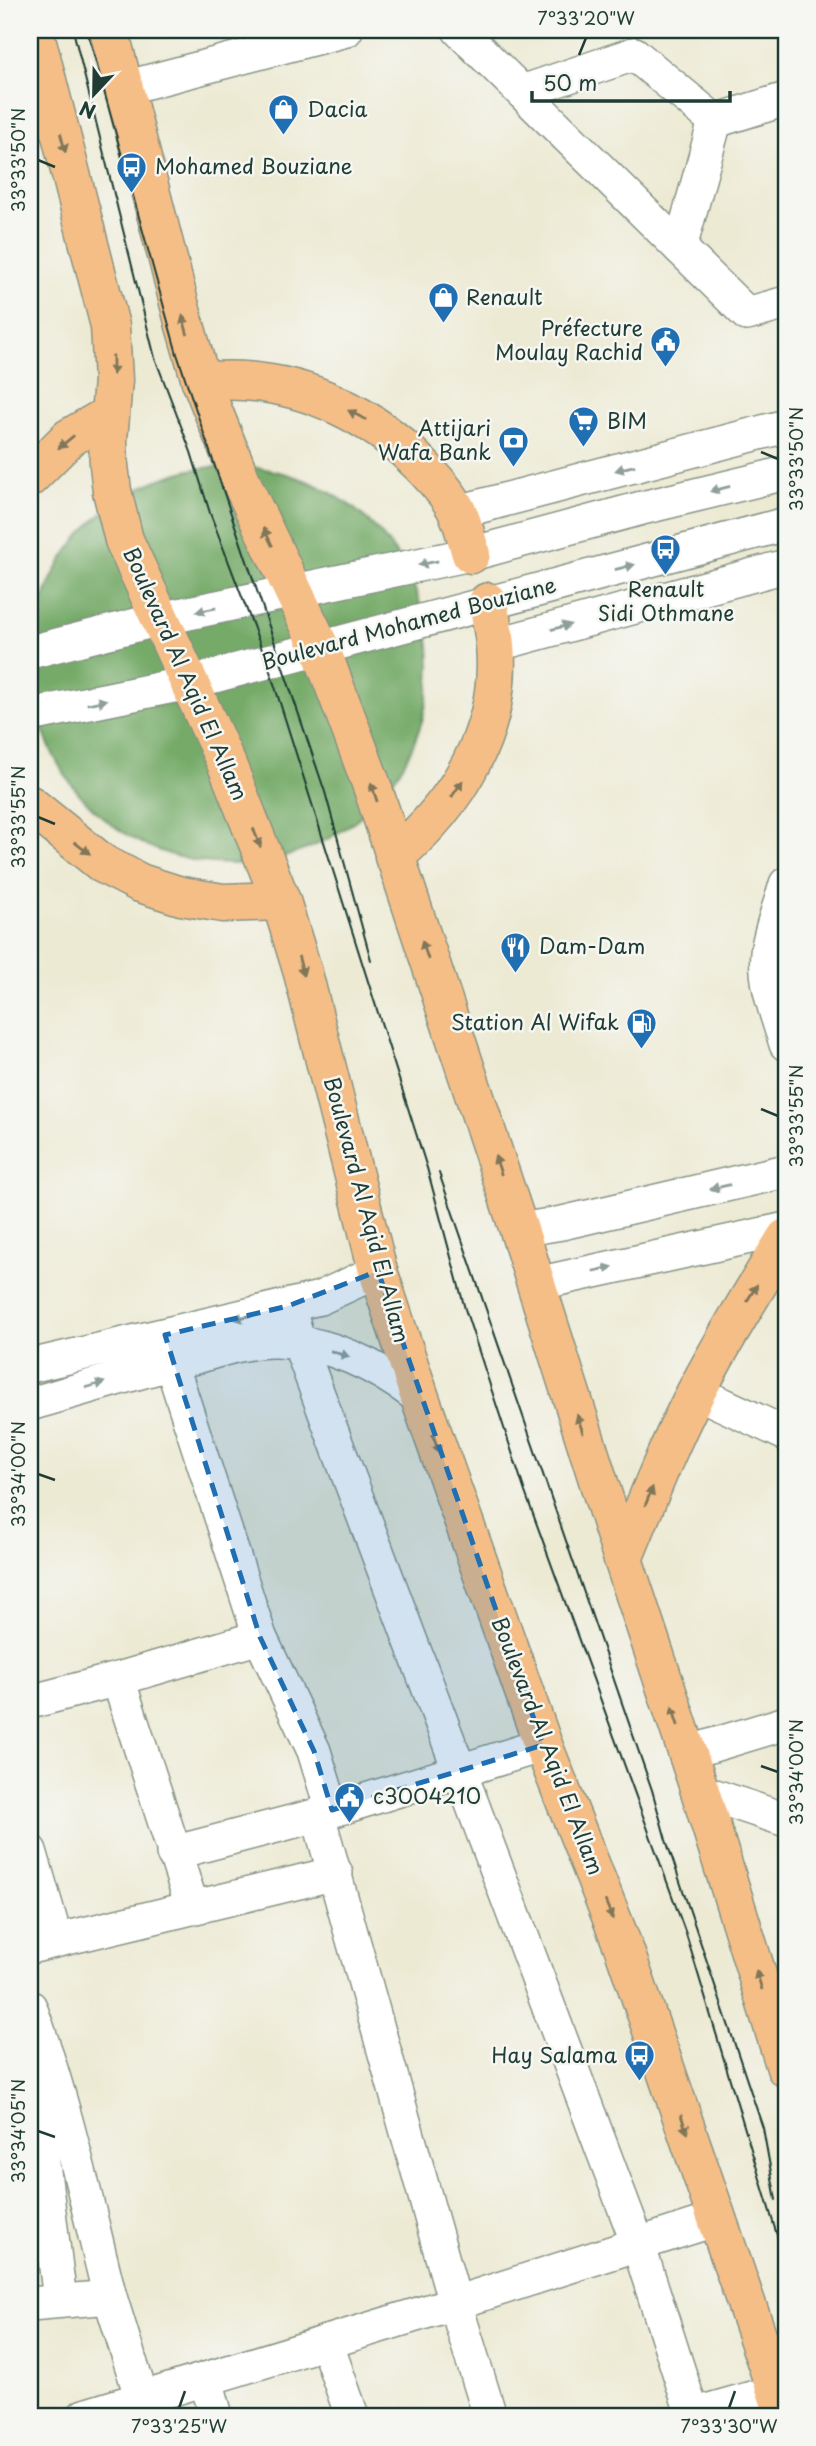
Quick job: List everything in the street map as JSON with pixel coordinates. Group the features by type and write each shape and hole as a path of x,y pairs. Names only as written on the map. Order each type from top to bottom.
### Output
{"main road":[{"name":"Boulevard Al Aqid El Allam","path":"34,30 40,98 110,326 113,380 109,415 109,465 124,540 231,776 281,901 303,973 378,1271 420,1398 543,1745 624,1949 780,2404"},
{"path":"109,30 201,381 229,453 320,647 368,774 519,1230 700,1791 786,2068"},
{"path":"201,381 245,381 288,387 329,400 367,420 402,446 433,476 458,512 471,554"},
{"path":"30,477 69,438 109,415"},
{"path":"394,857 421,834 444,808 464,779 479,748 489,715 495,680 495,645 488,602"},
{"path":"30,805 103,864 140,883 181,896 223,903 281,901"},
{"path":"623,1559 659,1471 696,1392 742,1308 786,1238"}],"street":[{"path":"459,30 747,314 786,303"},
{"path":"124,88 325,33"},
{"path":"522,92 638,42 715,121"},
{"path":"715,121 786,99"},
{"path":"680,248 715,121"},
{"path":"458,512 786,426"},
{"path":"30,652 160,619 471,554 786,473"},
{"name":"Boulevard Mohamed Bouziane","path":"30,715 188,683 786,524"},
{"path":"495,645 786,566"},
{"path":"786,884 768,950 786,1044"},
{"path":"519,1230 562,1223 786,1171"},
{"path":"536,1284 786,1229"},
{"path":"30,1404 168,1349 288,1306 320,1298 378,1271"},
{"path":"288,1306 299,1343 638,2244 693,2415 780,2404"},
{"path":"30,1366 168,1349 272,1340 332,1350 363,1362 393,1378 420,1398"},
{"path":"168,1349 260,1637 314,1751 336,1873 455,2302 490,2416"},
{"path":"696,1392 786,1434"},
{"path":"30,1702 260,1637"},
{"path":"118,1679 192,1906"},
{"path":"687,1753 786,1723"},
{"path":"173,1853 325,1813 543,1745"},
{"path":"700,1791 786,1819"},
{"path":"30,1851 43,1943 336,1873"},
{"path":"35,2021 80,2177 110,2297 114,2410 717,2219"},
{"path":"35,2021 34,2091 45,2302 110,2297"},
{"path":"326,2342 352,2416"},
{"path":"206,2379 216,2416"}],"highlighted area":[{"path":"378,1271 543,1745 332,1810 314,1751 260,1637 165,1335 288,1306"}],"green space":[{"path":"231,466 270,470 307,481 357,511 385,539 415,589 426,626 430,665 426,704 415,741 385,791 357,819 307,849 270,860 231,864 192,860 155,849 105,819 77,791 47,741 36,704 32,665 36,626 47,589 77,539 105,511 155,481 192,470"}],"tram line":[{"path":"73,30 155,358 269,668 427,1168 465,1309 525,1492 686,1934 786,2265"},
{"path":"87,30 177,354 325,792 371,960"},
{"path":"439,1173 652,1790 666,1840 763,2128 776,2200"}],"place":[{"name":"Dacia","path":"284,137"},
{"name":"Mohamed Bouziane","path":"132,194"},
{"name":"Renault","path":"443,325"},
{"name":"Préfecture Moulay Rachid","path":"666,368"},
{"name":"BIM","path":"584,449"},
{"name":"Attijari Wafa Bank","path":"514,468"},
{"name":"Renault Sidi Othmane","path":"666,577"},
{"name":"Dam-Dam","path":"516,974"},
{"name":"Station Al Wifak","path":"642,1050"},
{"name":"c3004210","path":"350,1824"},
{"name":"Hay Salama","path":"640,2083"}]}
